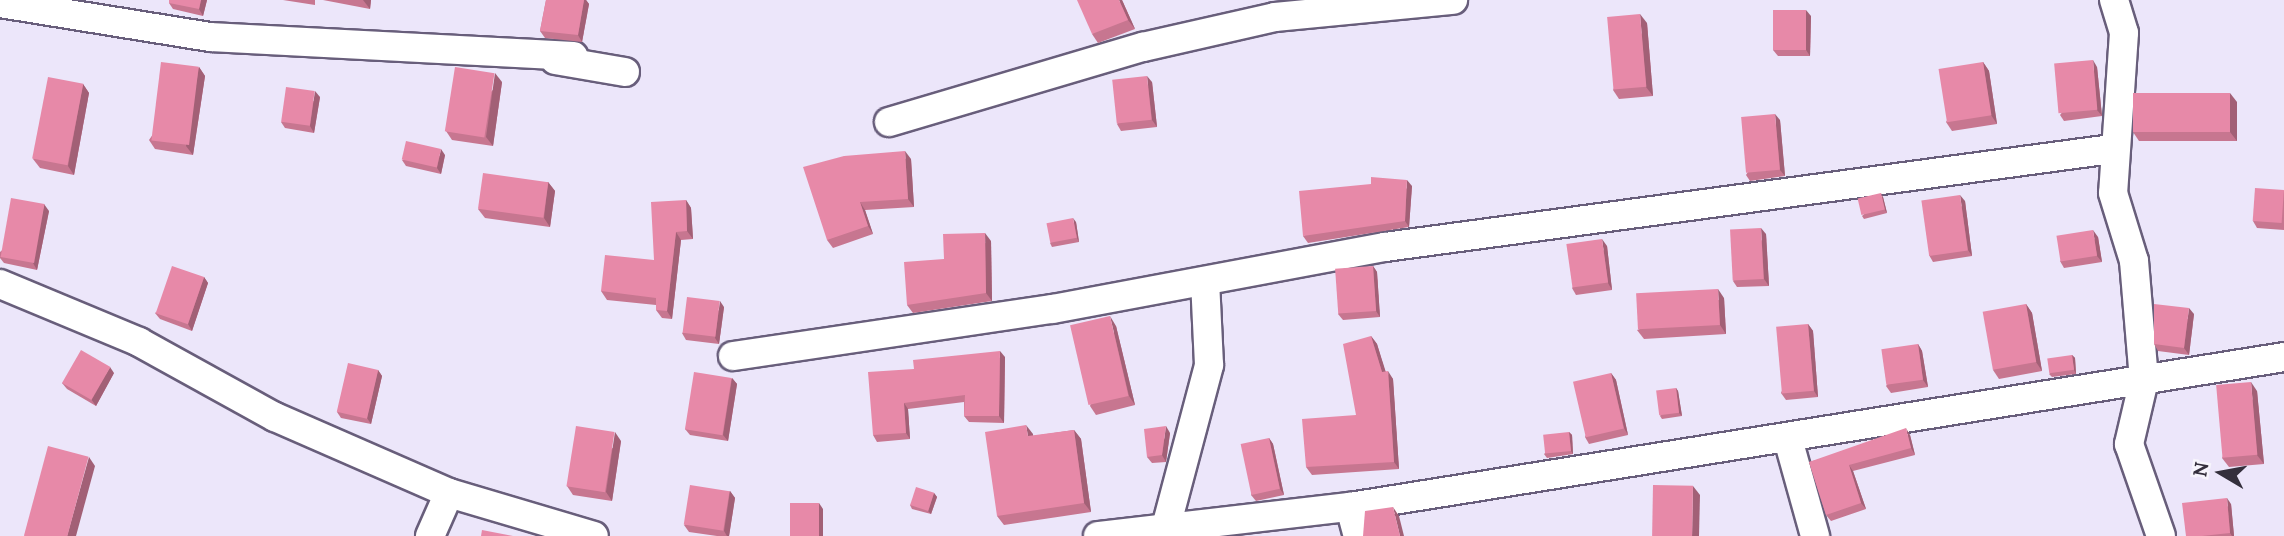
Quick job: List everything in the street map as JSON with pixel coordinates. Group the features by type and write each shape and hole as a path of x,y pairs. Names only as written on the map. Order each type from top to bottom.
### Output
{"street":[{"path":"889,122 1143,47 1275,17 1453,0"},
{"path":"2114,0 2123,33 2112,149 2113,193 2134,261 2144,380 2129,444 2161,536"},
{"path":"0,3 210,37 574,56"},
{"path":"521,54 625,72"},
{"path":"733,356 1205,281 1413,243 2112,149"},
{"path":"1166,527 1209,365 1205,281"},
{"path":"0,284 139,342 275,416 449,493 594,536"},
{"path":"1102,536 1350,507 1788,439 2284,357"},
{"path":"1788,439 1815,536"},
{"path":"430,536 449,493"},
{"path":"1350,507 1358,536"}],"building":[{"path":"169,0 201,0 199,9 169,3"},
{"path":"546,0 584,0 578,35 540,31"},
{"path":"1077,0 1119,0 1128,20 1092,34"},
{"path":"1773,10 1806,10 1806,50 1773,50"},
{"path":"1640,14 1646,87 1613,90 1607,17"},
{"path":"2093,60 2097,110 2059,113 2054,63"},
{"path":"161,62 199,67 189,145 151,140"},
{"path":"1983,62 1991,115 1947,122 1939,69"},
{"path":"455,67 495,73 484,137 445,131"},
{"path":"1147,76 1152,120 1117,123 1112,80"},
{"path":"48,77 83,84 68,165 32,158"},
{"path":"286,87 315,91 310,126 281,122"},
{"path":"2133,93 2230,93 2230,132 2133,132"},
{"path":"1775,114 1780,170 1746,173 1741,117"},
{"path":"406,141 441,149 437,168 402,160"},
{"path":"905,151 908,199 860,202 868,226 827,240 803,167 844,156"},
{"path":"483,173 548,182 543,218 478,209"},
{"path":"1371,177 1407,180 1405,221 1303,236 1299,191 1371,184"},
{"path":"2255,188 2284,190 2282,223 2253,221"},
{"path":"1881,193 1885,210 1861,215 1858,198"},
{"path":"1960,195 1968,250 1929,256 1921,200"},
{"path":"11,198 44,204 34,263 1,257"},
{"path":"686,200 687,231 676,232 667,311 656,310 656,298 601,291 605,255 654,260 651,202"},
{"path":"1073,218 1077,238 1050,243 1046,223"},
{"path":"1761,228 1764,279 1733,281 1730,230"},
{"path":"2093,230 2097,256 2061,261 2056,236"},
{"path":"985,233 986,293 907,305 904,262 944,259 943,234"},
{"path":"1602,239 1608,283 1572,288 1566,244"},
{"path":"172,266 204,277 188,324 156,313"},
{"path":"1373,266 1376,311 1338,314 1335,269"},
{"path":"1718,289 1720,325 1638,329 1636,293"},
{"path":"687,297 720,301 715,337 683,333"},
{"path":"2026,304 2036,362 1993,370 1983,312"},
{"path":"2154,304 2189,308 2184,348 2154,344"},
{"path":"1110,316 1128,396 1088,405 1070,325"},
{"path":"1808,324 1814,391 1782,394 1776,327"},
{"path":"1371,336 1382,372 1388,371 1394,462 1306,467 1302,419 1356,415 1343,344"},
{"path":"1918,344 1923,380 1886,385 1881,349"},
{"path":"81,350 110,367 91,400 62,383"},
{"path":"1000,351 999,416 964,416 965,395 904,403 906,433 873,435 868,372 914,369 913,360"},
{"path":"2072,355 2074,370 2049,373 2047,358"},
{"path":"348,363 378,370 367,419 337,412"},
{"path":"694,372 732,378 722,435 685,429"},
{"path":"1611,373 1624,429 1586,437 1573,382"},
{"path":"2251,382 2257,455 2222,458 2216,385"},
{"path":"1676,388 1679,413 1659,415 1656,390"},
{"path":"1026,425 1028,436 1074,430 1084,503 997,516 985,432"},
{"path":"576,426 615,432 605,492 566,486"},
{"path":"1166,426 1162,455 1147,457 1144,429"},
{"path":"1906,428 1911,448 1849,465 1861,503 1826,515 1809,462"},
{"path":"1569,432 1571,451 1545,454 1543,435"},
{"path":"1269,438 1280,489 1251,495 1241,444"},
{"path":"48,446 89,457 67,536 24,536"},
{"path":"690,485 730,491 723,531 684,525"},
{"path":"1653,485 1693,486 1692,536 1652,536"},
{"path":"916,487 934,493 928,511 910,505"},
{"path":"2227,498 2230,533 2186,536 2182,503"},
{"path":"790,503 819,503 819,536 790,536"},
{"path":"1393,507 1400,536 1363,536 1365,511"},
{"path":"482,530 513,536 481,536"}]}
